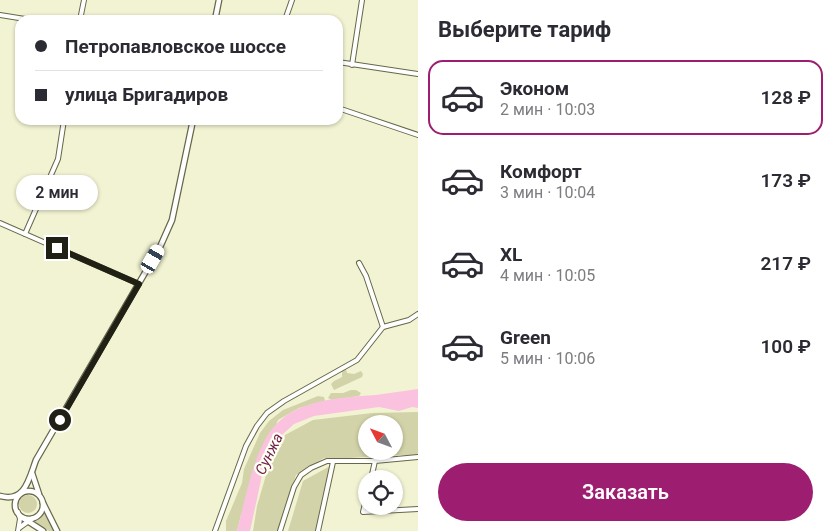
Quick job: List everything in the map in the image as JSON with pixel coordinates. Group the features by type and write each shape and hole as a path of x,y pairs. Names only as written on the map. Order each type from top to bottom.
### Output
{"main road":[{"path":"216,15 219,0"},
{"path":"18,512 16,500 25,488 36,460 160,247 172,220 192,125"},
{"path":"32,471 41,499 57,531"},
{"path":"2,497 9,498 24,492 33,491 41,499 42,509 33,518 18,512"},
{"path":"2,497 27,522 43,531"}],"street":[{"path":"81,15 84,0"},
{"path":"287,15 292,0"},
{"path":"352,65 362,0"},
{"path":"0,15 15,17"},
{"path":"343,63 418,74"},
{"path":"343,110 418,136"},
{"path":"24,234 58,159 63,125"},
{"path":"0,222 139,284"},
{"path":"359,263 366,276 383,327"},
{"path":"215,531 246,446 267,413 284,401 357,360 383,327 410,320 418,314"},
{"path":"280,531 294,487 301,475 311,468 327,462 375,461 418,457"},
{"path":"373,470 375,461"},
{"path":"318,531 333,462"},
{"path":"403,510 418,509"},
{"path":"18,512 19,529"},
{"path":"19,529 33,518"}],"green space":[{"path":"346,369 347,373 354,374 361,371 362,377 334,390 331,384 342,377 342,370"},
{"path":"351,390 361,393 359,396 332,400 328,398 331,393 343,393"},
{"path":"318,396 324,397 325,401 299,408 278,420 241,515 237,531 226,531 226,521 242,483 244,469 260,433 269,421 283,410"},
{"path":"418,412 418,456 403,455 403,415 358,415 358,457 324,458 296,475 278,531 253,531 257,506 269,465 285,435 313,420 372,413"},
{"path":"332,465 317,531 288,531 303,481"},
{"path":"28,495 34,498 37,504 34,510 28,513 22,510 19,504 22,498"},
{"path":"45,510 54,531 49,531 33,523"}],"water":[{"name":"Сунжа","path":"418,389 418,408 412,407 399,411 379,407 314,416 294,424 283,434 264,466 250,531 237,531 252,473 260,451 274,426 286,416 313,403"}],"route":[{"path":"57,248 139,284 60,420"}]}
